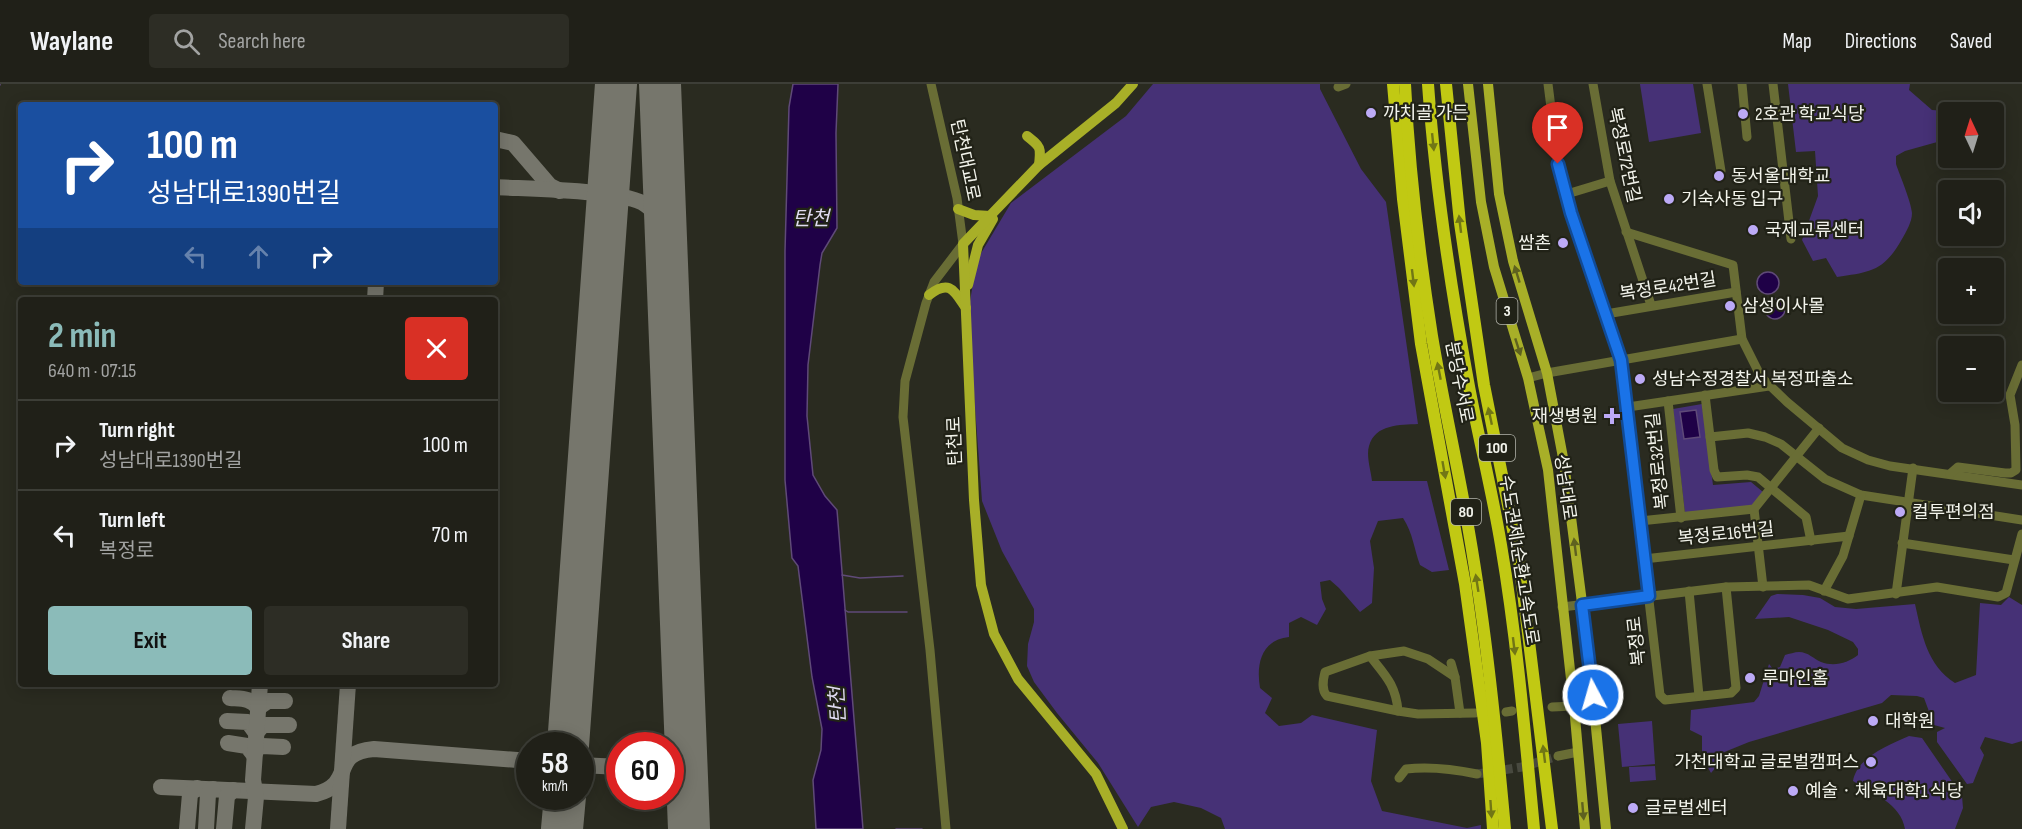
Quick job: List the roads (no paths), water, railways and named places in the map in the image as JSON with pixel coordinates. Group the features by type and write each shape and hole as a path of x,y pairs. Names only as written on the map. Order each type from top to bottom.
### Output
{"highway":[{"name":"분당수서로","path":"1393,84 1432,337 1469,533 1483,625 1496,726 1505,829"},
{"name":"분당수서로","path":"1405,84 1409,198 1421,344 1467,595 1487,743 1493,829"},
{"name":"수도권제1순환고속도로","path":"1428,84 1432,142 1450,269 1468,379 1501,545 1534,829"},
{"name":"수도권제1순환고속도로","path":"1446,84 1460,223 1484,385 1519,560 1552,829"}],"main road":[{"path":"963,244 1039,165 1116,103 1134,84"},
{"name":"성남대로","path":"1468,84 1481,202 1494,267 1528,378 1548,470 1585,829"},
{"name":"성남대로","path":"1488,84 1499,195 1512,261 1546,373 1564,463 1587,642 1606,829"},
{"path":"1027,136 1038,144 1041,150 1039,165"},
{"path":"966,291 978,245 1005,199"},
{"path":"957,203 974,215 990,216"},
{"name":"탄천로","path":"963,244 974,500 981,585 994,634 1018,679 1096,774 1124,829"},
{"path":"929,295 938,289 952,288 966,308"},
{"path":"1566,644 1587,642"},
{"path":"1570,673 1590,672"}],"street":[{"name":"탄천대교로","path":"931,84 957,203 963,244"},
{"name":"복정로","path":"1548,84 1558,164 1571,213 1621,360 1660,694 1665,700 1699,696"},
{"name":"복정로72번길","path":"1593,84 1610,181 1651,305"},
{"path":"1707,84 1721,171"},
{"path":"1742,84 1747,137"},
{"path":"1773,84 1791,239"},
{"path":"1567,194 1610,181"},
{"name":"복정로72번길","path":"1626,232 1733,265 1736,292"},
{"path":"946,829 919,545 903,430 905,381 929,295 934,282 963,244"},
{"path":"1736,292 1742,339 1761,377 1842,448 1868,460 1890,466 2022,485"},
{"name":"복정로42번길","path":"1606,314 1736,292"},
{"path":"1528,378 1742,339"},
{"path":"1950,474 1958,467 2011,474 2016,470 2015,426 2010,395 2022,365"},
{"name":"복정로32번길","path":"1628,407 1769,386"},
{"path":"1705,395 1710,437 1748,434 1765,437 1781,444 1825,479 1861,495 2022,519"},
{"name":"복정로32번길","path":"1668,401 1681,518"},
{"path":"1640,521 1754,509 1819,428"},
{"name":"복정로16번길","path":"1710,437 1716,477 1747,475 1758,477 1806,517 1811,541"},
{"path":"1896,594 1912,468"},
{"path":"1824,591 1843,556 1861,495"},
{"path":"1754,509 1763,587"},
{"path":"1562,607 1726,587 1809,585 1848,599 1937,587 1998,597 2006,593 2022,534"},
{"name":"복정로16번길","path":"1644,559 1849,536"},
{"path":"1902,543 2014,560"},
{"path":"1689,591 1699,696 1731,693 1736,688 1726,587"},
{"path":"1455,676 1428,659 1404,651 1370,656 1324,672 1322,682 1324,693 1327,696 1398,711 1418,714 1475,713"},
{"path":"1370,656 1394,687 1398,711"},
{"path":"1451,663 1460,713"},
{"path":"1552,707 1574,706"},
{"path":"1558,756 1578,752"},
{"path":"1399,778 1406,769 1415,768 1435,767 1477,774"}],"water":[{"name":"탄천","path":"793,84 838,84 837,228 822,253 820,265 808,365 807,416 813,475 825,496 837,510 863,829 816,829 813,780 821,750 822,729 812,677 798,566 792,558 785,480 785,251 789,107"},
{"path":"1768,272 1778,279 1779,283 1772,293 1768,294 1758,287 1757,283 1764,273"},
{"path":"1775,299 1782,302 1785,309 1782,316 1775,319 1768,316 1765,309 1768,302"},
{"path":"1696,410 1700,437 1684,439 1680,412"}],"waterway":[{"path":"842,575 860,578 903,576"},
{"path":"845,610 848,612 907,612"},
{"path":"896,829 922,829"}],"tunnel":[{"path":"1477,774 1522,767 1558,756"}],"place":[{"name":"까치골 가든","path":"1371,113"},
{"name":"2호관 학교식당","path":"1743,114"},
{"name":"동서울대학교","path":"1719,176"},
{"name":"기숙사동 입구","path":"1669,199"},
{"name":"국제교류센터","path":"1753,230"},
{"name":"쌈촌","path":"1563,243"},
{"name":"삼성이사몰","path":"1730,306"},
{"name":"성남수정경찰서 복정파출소","path":"1640,379"},
{"name":"재생병원","path":"1612,416"},
{"name":"컬투편의점","path":"1900,512"},
{"name":"루마인홈","path":"1750,678"},
{"name":"대학원","path":"1873,721"},
{"name":"가천대학교 글로벌캠퍼스","path":"1871,762"},
{"name":"예술ㆍ체육대학1 식당","path":"1793,791"},
{"name":"글로벌센터","path":"1633,808"}]}
